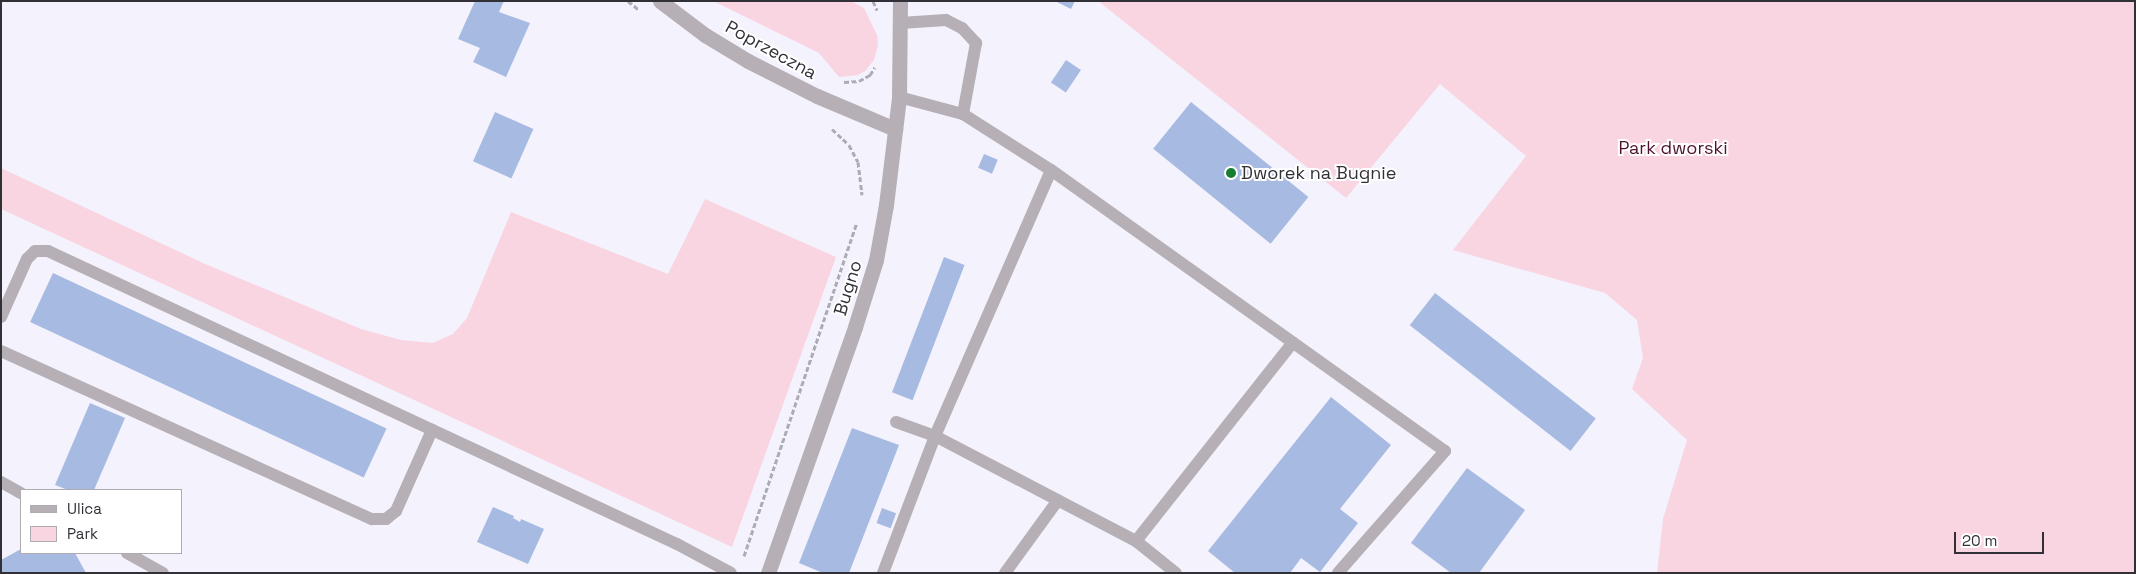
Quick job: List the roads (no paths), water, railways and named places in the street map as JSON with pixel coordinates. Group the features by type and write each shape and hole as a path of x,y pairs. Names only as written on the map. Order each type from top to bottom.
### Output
{"street":[{"name":"Poprzeczna","path":"660,1 705,35 748,61 821,98 896,129"},
{"name":"Bugno","path":"768,573 814,447 876,260 896,129 899,97 900,1"}],"lane":[{"path":"900,24 946,20 962,28 976,43 963,114"},
{"path":"899,97 963,114 1051,170 1445,451 1338,573"},
{"path":"883,573 935,436 1051,170"},
{"path":"1,318 27,259 35,251 48,251 677,544 731,573"},
{"path":"1136,541 1293,342"},
{"path":"1,351 372,519 386,519 396,511 432,430"},
{"path":"896,422 935,436 1136,541 1176,573"},
{"path":"1,482 20,492"},
{"path":"1005,573 1058,500"},
{"path":"129,554 163,573"}],"place":[{"name":"Dworek na Bugnie","path":"1231,173"}],"park label":[{"name":"Park dworski","path":"1673,148"}]}
